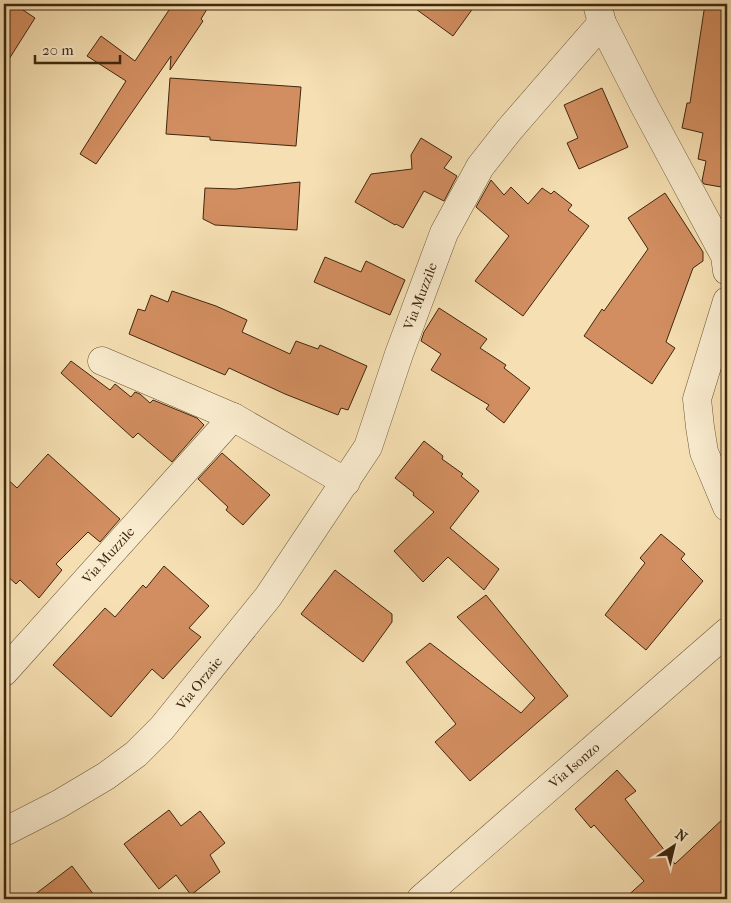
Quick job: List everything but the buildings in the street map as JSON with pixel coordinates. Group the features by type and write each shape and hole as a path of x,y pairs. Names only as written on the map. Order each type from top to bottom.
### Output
{"street":[{"name":"Via Muzzile","path":"346,482 368,447 399,354 444,233 480,167 599,13 645,107 725,256 727,271"},
{"path":"727,301 698,399 704,452 727,507"},
{"path":"102,361 233,417 346,482"},
{"name":"Via Muzzile","path":"4,672 233,417"},
{"name":"Via Orzaie","path":"4,832 59,804 106,776 136,754 162,728 268,597 346,482"},
{"name":"Via Isonzo","path":"421,899 727,632"}]}
